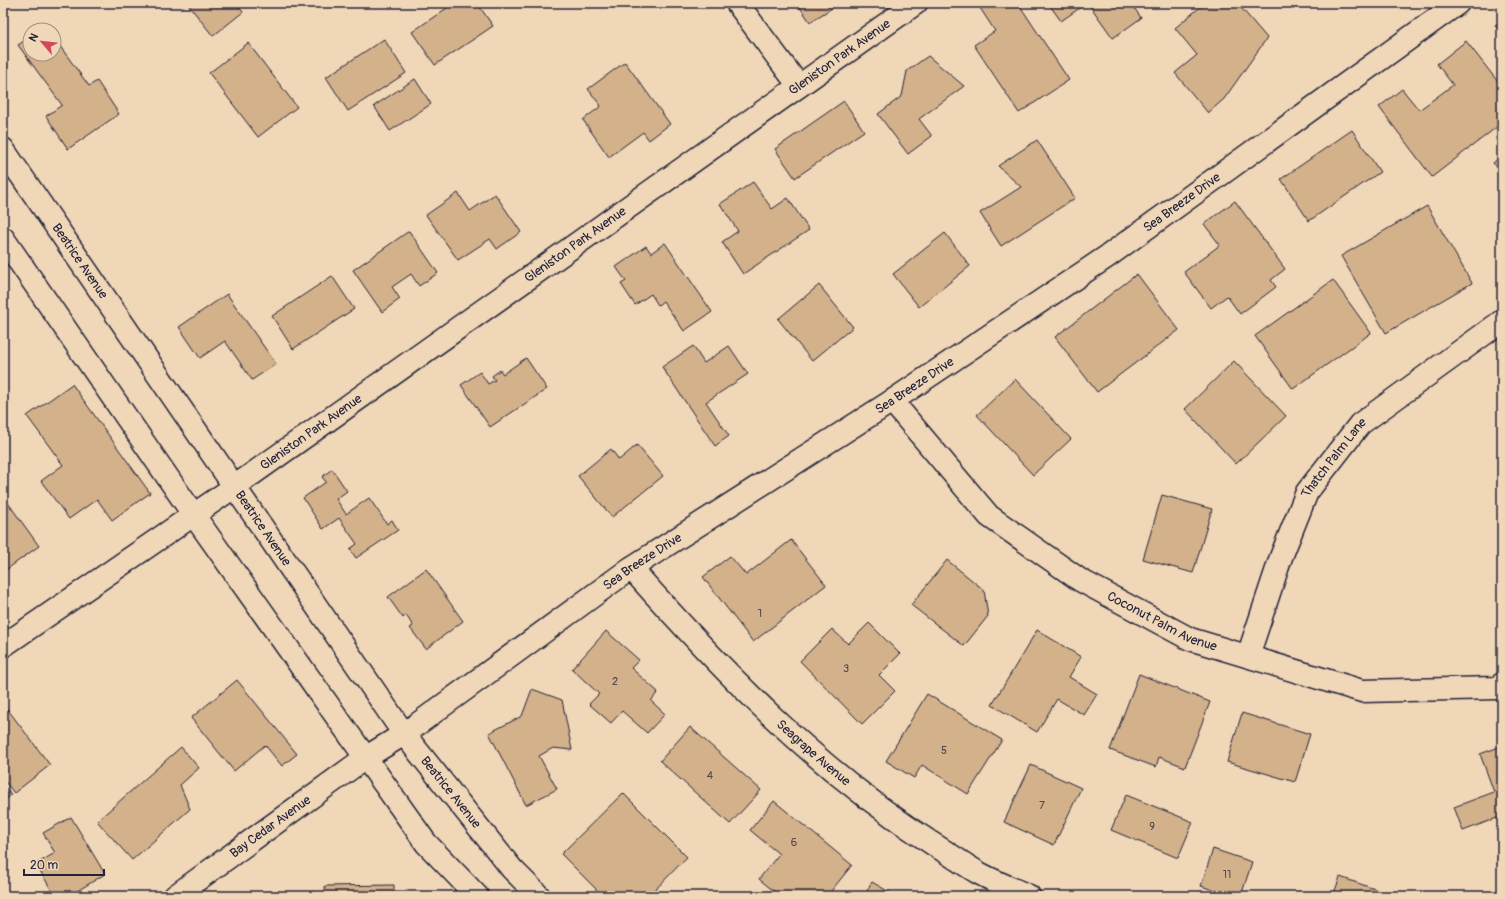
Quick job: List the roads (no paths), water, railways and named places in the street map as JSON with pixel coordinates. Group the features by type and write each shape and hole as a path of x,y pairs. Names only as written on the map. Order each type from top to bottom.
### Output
{"street":[{"path":"737,3 798,86"},
{"name":"Gleniston Park Avenue","path":"193,514 234,487 916,3"},
{"name":"Sea Breeze Drive","path":"365,758 404,734 631,568 892,401 1108,256 1458,3"},
{"name":"Beatrice Avenue","path":"4,151 404,734 512,869 539,896"},
{"path":"3,238 193,514 426,843 477,896"},
{"name":"Thatch Palm Lane","path":"1248,656 1281,557 1307,492 1360,424 1502,322"},
{"name":"Coconut Palm Avenue","path":"892,401 989,516 1080,580 1190,639 1362,691 1497,688 1502,684"},
{"path":"3,646 193,514"},
{"name":"Seagrape Avenue","path":"631,568 675,618 715,660 771,716 831,770 902,824 976,872 1028,896"},
{"name":"Bay Cedar Avenue","path":"175,896 365,758"}]}
